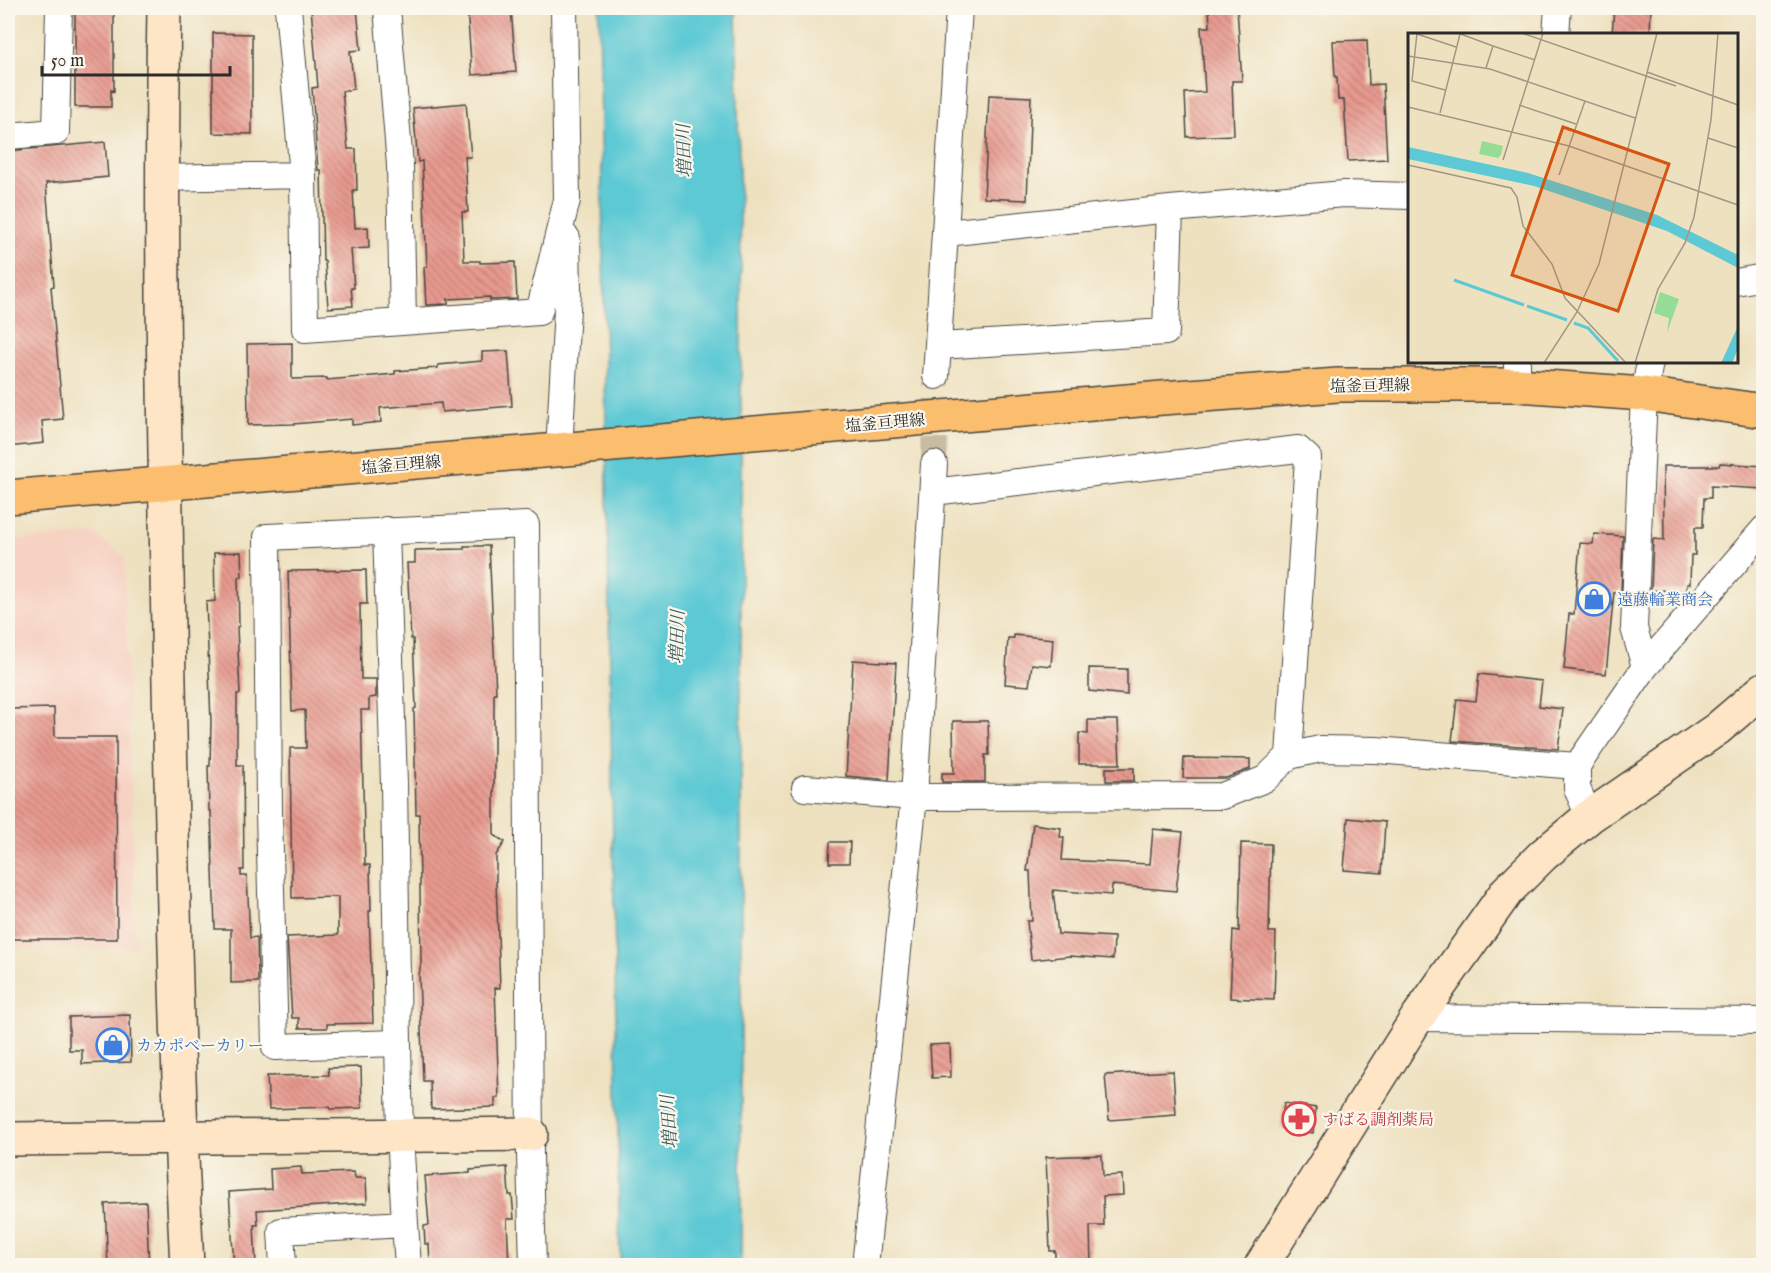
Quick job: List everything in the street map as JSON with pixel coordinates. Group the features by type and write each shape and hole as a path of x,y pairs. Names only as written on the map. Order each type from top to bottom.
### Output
{"main road":[{"name":"塩釜亘理線","path":"8,497 1162,398 1517,373 1764,411"}],"street":[{"path":"8,136 56,132 59,8"},
{"path":"164,8 161,178 165,484 180,1137 187,1266"},
{"path":"288,8 303,175 306,329 539,312 567,200"},
{"path":"387,8 400,165 402,322"},
{"path":"564,8 568,291 564,450"},
{"path":"936,376 959,8"},
{"path":"1556,33 1558,8"},
{"path":"161,178 303,175"},
{"path":"946,233 1170,209 1344,194 1408,196"},
{"path":"939,346 1166,332 1170,209"},
{"path":"1738,282 1764,277"},
{"path":"1645,667 1635,628 1644,394 1650,363"},
{"path":"933,492 1298,449 1308,458 1289,756"},
{"path":"865,1266 914,797 934,464"},
{"path":"398,1042 275,1047 269,813 267,537 526,525 533,1266"},
{"path":"1589,817 1577,788 1576,765 1645,667 1764,529"},
{"path":"386,530 394,784 399,1134 408,1266"},
{"path":"1261,1266 1417,1018 1507,891 1543,855 1589,817 1717,729 1764,689"},
{"path":"804,788 914,797 1222,796 1265,779 1289,756 1320,749 1376,750 1576,765"},
{"path":"1417,1018 1764,1021"},
{"path":"8,1139 531,1134"},
{"path":"284,1266 281,1231 405,1224"}],"shaded area":[{"path":"93,533 124,556 136,948 8,948 8,541"}],"water":[{"name":"増田川","path":"599,8 736,8 741,267 741,1265 620,1265"}],"building":[{"path":"75,8 111,8 111,11 114,11 114,91 111,90 111,107 75,107"},
{"path":"311,8 357,8 361,50 350,51 354,89 342,91 348,149 356,149 357,190 353,190 355,228 368,227 369,248 351,249 353,306 328,308 325,261 323,261 321,170 318,170 312,88 318,87"},
{"path":"467,8 511,8 516,72 472,75"},
{"path":"1209,8 1237,8 1242,81 1232,81 1234,135 1187,137 1185,93 1205,92 1201,27 1210,27"},
{"path":"1614,8 1651,8 1650,33 1612,33"},
{"path":"213,33 252,34 252,134 213,133"},
{"path":"1367,40 1369,85 1383,84 1387,159 1348,161 1344,100 1338,100 1333,41"},
{"path":"989,95 1031,97 1027,200 984,198"},
{"path":"466,103 471,157 465,157 468,212 462,212 464,261 515,262 517,299 490,300 490,297 448,299 448,304 426,305 424,267 427,267 422,161 418,162 413,108"},
{"path":"105,142 108,177 46,183 54,286 51,287 63,419 42,421 44,443 8,447 8,151"},
{"path":"292,343 292,379 327,378 327,380 395,374 395,371 438,368 438,365 482,361 482,352 508,351 512,406 442,412 441,403 380,408 381,422 352,425 352,419 248,425 247,344"},
{"path":"1720,463 1764,466 1764,489 1711,486 1711,498 1704,498 1703,527 1695,527 1695,555 1691,555 1690,584 1687,584 1687,591 1651,590 1653,539 1664,540 1663,466 1719,466"},
{"path":"1594,534 1623,536 1621,592 1614,592 1606,674 1564,669 1569,614 1574,614 1580,543 1593,544"},
{"path":"464,546 489,546 496,693 494,693 494,835 505,842 496,855 500,988 495,988 499,1098 495,1098 495,1107 431,1109 430,1081 423,1081 419,975 421,963 419,814 416,814 414,709 416,708 407,563 415,563 415,550 464,549"},
{"path":"241,552 242,577 238,577 239,626 237,627 240,694 237,694 237,765 243,765 244,870 241,870 241,876 247,876 250,938 257,937 258,982 231,983 231,929 215,929 211,811 209,811 208,766 210,766 211,721 206,602 215,601 214,553"},
{"path":"366,570 367,604 360,604 361,679 376,679 376,697 369,698 369,710 361,710 365,865 370,865 371,911 369,911 373,1023 327,1024 327,1028 299,1028 299,1018 292,1018 287,937 338,935 338,897 292,898 290,748 306,748 305,710 292,711 288,571"},
{"path":"1014,635 1053,639 1051,666 1032,664 1029,686 1005,684 1008,638 1014,638"},
{"path":"853,660 896,663 889,780 846,776"},
{"path":"1089,668 1127,669 1127,695 1089,691"},
{"path":"1479,674 1542,681 1539,706 1563,709 1558,749 1452,741 1457,699 1476,701"},
{"path":"54,708 55,737 116,737 117,939 8,939 8,709"},
{"path":"1088,720 1118,720 1120,764 1079,764 1079,733 1088,734"},
{"path":"953,721 988,721 989,755 985,755 985,782 942,782 942,773 954,773"},
{"path":"1184,758 1250,759 1250,769 1226,778 1183,778"},
{"path":"1106,768 1134,768 1134,781 1106,781"},
{"path":"1348,818 1385,822 1382,873 1344,870"},
{"path":"1033,824 1061,828 1060,837 1064,837 1062,860 1150,864 1153,829 1183,832 1176,891 1112,885 1111,895 1053,890 1058,934 1114,937 1113,959 1070,956 1031,960 1027,921 1032,921 1030,871 1027,871"},
{"path":"830,842 850,842 849,863 829,863"},
{"path":"1241,843 1271,844 1269,932 1276,932 1274,1000 1230,998 1233,930 1239,931"},
{"path":"130,1015 131,1062 82,1064 82,1050 69,1050 69,1017"},
{"path":"950,1044 951,1077 932,1078 930,1045"},
{"path":"361,1067 362,1108 269,1109 267,1076 329,1075 328,1068"},
{"path":"1173,1071 1176,1115 1109,1120 1105,1075"},
{"path":"1284,1103 1316,1108 1313,1133 1281,1128"},
{"path":"1102,1155 1103,1176 1122,1175 1123,1195 1103,1196 1104,1226 1090,1226 1091,1266 1063,1266 1063,1263 1055,1263 1055,1251 1050,1251 1046,1157"},
{"path":"301,1167 302,1174 354,1172 355,1178 366,1178 367,1203 257,1210 258,1225 254,1225 256,1266 234,1266 229,1192 271,1189 270,1169"},
{"path":"507,1167 514,1219 507,1219 509,1266 477,1266 477,1263 430,1265 429,1244 425,1244 424,1226 429,1225 425,1176 470,1173 470,1170"},
{"path":"146,1202 149,1266 108,1266 105,1204"}],"tunnel":[{"path":"934,464 936,376"}],"place":[{"name":"遠藤輪業商会","path":"1594,599"},
{"name":"カカポベーカリー","path":"113,1045"},
{"name":"すばる調剤薬局","path":"1299,1119"}]}
